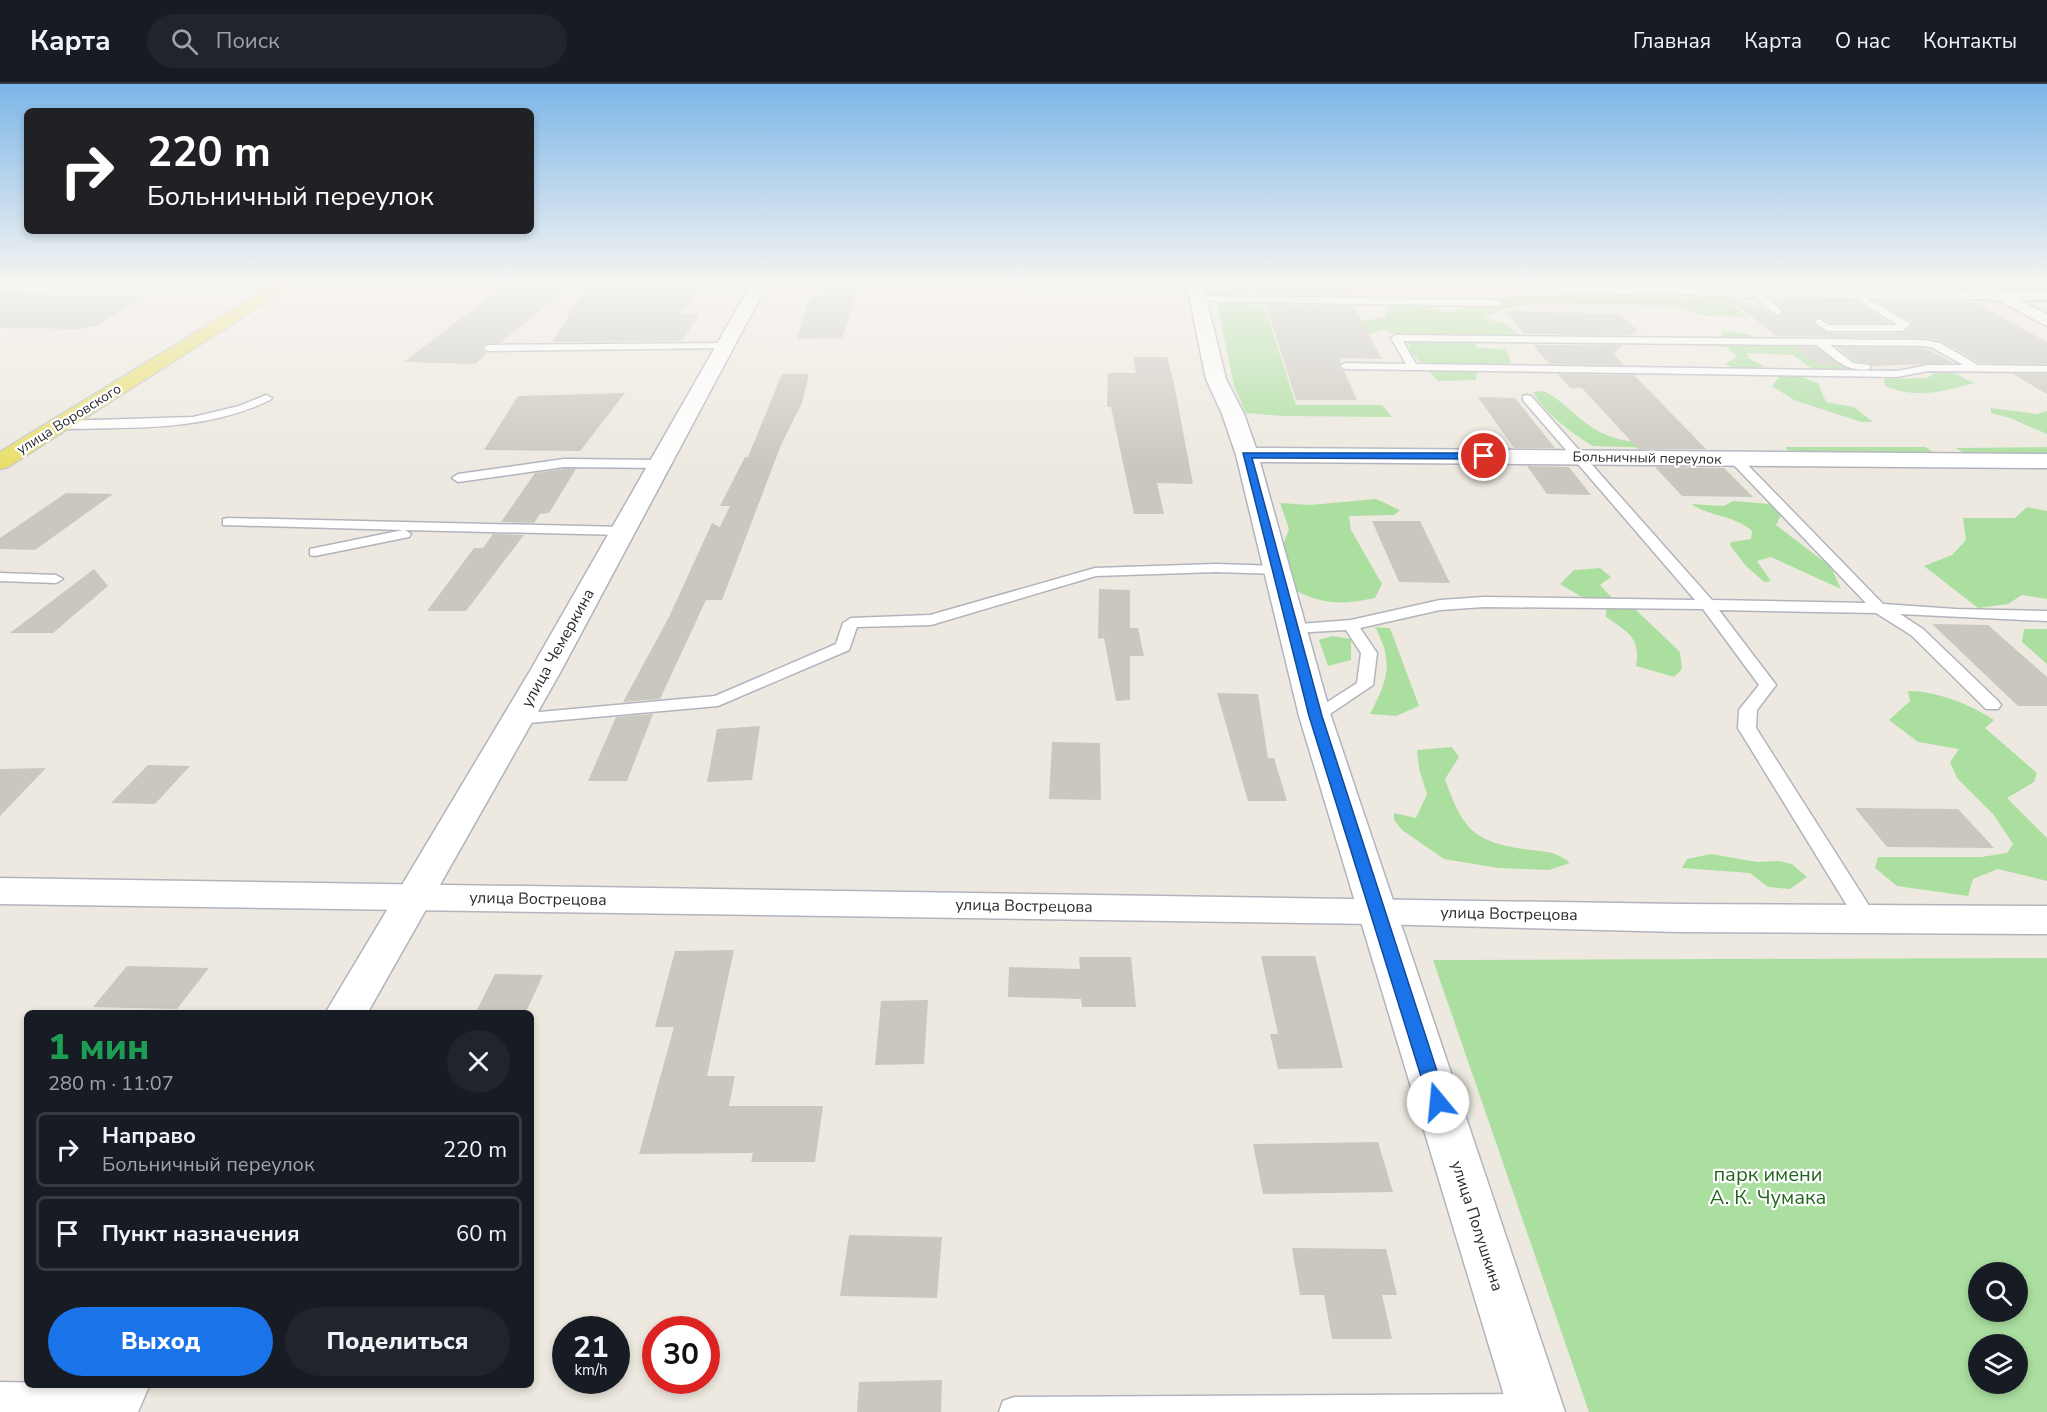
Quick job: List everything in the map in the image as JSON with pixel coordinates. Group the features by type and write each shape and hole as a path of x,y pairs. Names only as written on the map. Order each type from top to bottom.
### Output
{"main road":[{"name":"улица Воровского","path":"0,462 191,343"}],"street":[{"name":"улица Чемеркина","path":"348,1010 518,719 662,464 726,343"},
{"name":"улица Полушкина","path":"1208,343 1216,379 1247,455 1316,716 1536,1411"},
{"name":"Больничный переулок","path":"1247,455 2047,461"},
{"name":"улица Вострецова","path":"0,891 1868,920 2047,920"}],"lane":[{"path":"1399,343 1413,367"},
{"path":"1674,343 1702,371"},
{"path":"1820,343 1850,366 2047,369"},
{"path":"1857,343 1936,345 1976,368"},
{"path":"488,348 724,346"},
{"path":"1345,366 1897,374 1928,368"},
{"path":"60,425 209,419 246,410 266,398"},
{"path":"1527,398 1707,604 1768,685 1748,710 1747,728 1868,920"},
{"path":"1734,459 1879,608 1917,632 1992,705"},
{"path":"458,477 564,463 662,464"},
{"path":"228,522 624,531"},
{"path":"315,552 447,527"},
{"path":"518,719 718,701 843,646 850,623 931,620 1095,572 1216,568 1277,570"},
{"path":"0,577 56,579"},
{"path":"1293,628 1351,625 1440,605 1484,602 1879,608 1955,614 2047,616"},
{"path":"1316,716 1365,685 1369,653 1351,625"},
{"path":"0,1397 115,1398"},
{"path":"1014,1412 1536,1411"}],"green space":[{"path":"1225,343 1276,343 1296,405 1382,405 1392,417 1281,416 1246,413 1234,386"},
{"path":"1409,343 1477,343 1476,348 1506,349 1511,362 1487,363 1477,371 1476,380 1438,381 1410,351"},
{"path":"1710,343 1791,343 1848,359 1860,364 1860,369 1814,370 1793,355 1747,353 1748,358 1764,366 1744,370 1725,364 1737,357 1727,347"},
{"path":"1935,373 1954,373 1974,383 1930,393 1908,392 1885,386 1884,379 1926,378"},
{"path":"1779,377 1801,377 1818,383 1826,402 1854,407 1873,422 1861,422 1794,400 1772,386"},
{"path":"1544,391 1603,434 1627,441 1689,449 1593,446 1551,415 1533,392"},
{"path":"1991,408 2037,414 2047,411 2047,434 2010,418 1991,413"},
{"path":"1786,447 1925,447 1933,452 1806,452 1787,450"},
{"path":"2047,447 2047,455 1999,456 1973,455 1956,448"},
{"path":"1376,499 1400,510 1394,515 1349,516 1351,530 1382,584 1375,598 1352,602 1323,601 1292,589 1283,545 1289,529 1280,503 1310,505"},
{"path":"1734,501 1769,504 1781,515 1776,525 1831,567 1841,589 1771,557 1757,561 1771,581 1764,582 1745,565 1730,545 1731,542 1751,539 1752,531 1738,522 1691,504 1723,506"},
{"path":"2027,507 2047,511 2047,599 2022,595 2008,604 1978,608 1924,566 1952,555 1966,540 1963,518 2015,518"},
{"path":"1600,568 1611,577 1600,585 1615,601 1635,609 1680,652 1682,669 1674,677 1636,666 1635,642 1606,617 1606,606 1587,600 1560,584 1574,570"},
{"path":"1375,627 1390,628 1419,706 1396,716 1370,714 1385,681 1387,661"},
{"path":"2024,629 2047,629 2047,664 2022,642"},
{"path":"1332,636 1351,639 1351,660 1328,666 1319,640"},
{"path":"1908,691 1930,693 1952,700 1994,720 1985,728 2037,773 2034,782 2007,798 2047,838 2047,881 1998,869 1973,879 1968,896 1897,886 1875,868 1878,857 1981,857 2007,853 2013,844 1993,814 1957,778 1950,762 1959,749 1918,742 1889,720 1910,701"},
{"path":"1452,747 1459,757 1445,779 1458,811 1474,831 1496,843 1552,853 1570,863 1549,870 1498,868 1444,859 1402,830 1394,820 1394,813 1416,818 1427,794 1419,769 1417,750"},
{"path":"1711,854 1757,862 1779,861 1792,864 1807,877 1790,889 1768,887 1750,873 1682,868 1687,859"},
{"name":"парк имени А. К. Чумака","path":"2047,958 2047,1412 1589,1412 1433,960"}],"building":[{"path":"429,343 500,343 488,343 482,346 481,349 487,353 475,364 404,362"},
{"path":"1278,343 1374,343 1382,359 1339,358 1341,363 1338,367 1344,371 1357,400 1296,400"},
{"path":"1944,343 2047,343 2047,364 1979,363"},
{"path":"1533,345 1622,345 1614,354 1624,365 1549,364"},
{"path":"1792,347 1816,347 1840,366 1818,365"},
{"path":"1837,347 1925,348 1954,363 1872,366 1870,363 1854,361"},
{"path":"1133,357 1167,357 1173,379 1193,484 1157,483 1164,514 1134,514 1111,407 1107,407 1108,373 1136,373"},
{"path":"782,374 809,374 802,403 781,445 722,600 706,600 660,699 623,702 669,617 712,523 720,527 730,506 720,506 745,457 748,457"},
{"path":"1558,374 1634,375 1706,449 1638,449 1582,388 1570,388"},
{"path":"2013,374 2047,374 2047,394"},
{"path":"625,393 580,451 484,450 518,396"},
{"path":"1478,397 1515,398 1555,448 1514,448"},
{"path":"1527,466 1569,467 1591,495 1547,494"},
{"path":"1655,467 1724,468 1753,497 1682,496"},
{"path":"576,469 549,513 540,514 534,523 501,522 535,473"},
{"path":"66,493 113,494 35,550 0,549 0,538"},
{"path":"1372,521 1420,521 1450,583 1399,582"},
{"path":"493,534 524,535 466,611 427,611 474,548 483,548"},
{"path":"94,569 108,586 53,633 10,633"},
{"path":"1099,589 1130,590 1130,628 1138,628 1144,656 1130,656 1130,700 1116,701 1104,638 1098,639"},
{"path":"1932,624 1988,625 2047,677 2047,706 2018,706"},
{"path":"1217,693 1258,694 1268,758 1274,758 1287,801 1248,801"},
{"path":"653,714 627,781 588,781 616,717"},
{"path":"760,726 752,780 707,782 717,729"},
{"path":"1052,742 1100,743 1101,800 1049,799"},
{"path":"148,765 190,766 155,804 111,803"},
{"path":"46,768 0,816 0,769"},
{"path":"1855,808 1958,809 1994,848 1887,847"},
{"path":"734,950 707,1076 735,1076 729,1106 823,1106 815,1162 751,1162 753,1153 639,1154 674,1027 655,1027 675,951"},
{"path":"1261,956 1315,956 1343,1068 1278,1069 1270,1034 1278,1034"},
{"path":"1079,957 1131,957 1136,1007 1082,1007 1081,999 1008,997 1009,967 1080,969"},
{"path":"127,966 209,968 177,1009 93,1007"},
{"path":"495,974 543,975 527,1010 477,1010"},
{"path":"928,1000 924,1064 875,1065 881,1001"},
{"path":"1378,1142 1393,1192 1263,1194 1253,1144"},
{"path":"849,1235 942,1237 937,1298 840,1296"},
{"path":"1292,1248 1386,1249 1397,1295 1382,1295 1392,1339 1332,1339 1324,1295 1300,1295"},
{"path":"942,1380 941,1412 857,1412 859,1382"}],"route":[{"path":"1438,1102 1316,716 1247,455 1484,456"}]}
